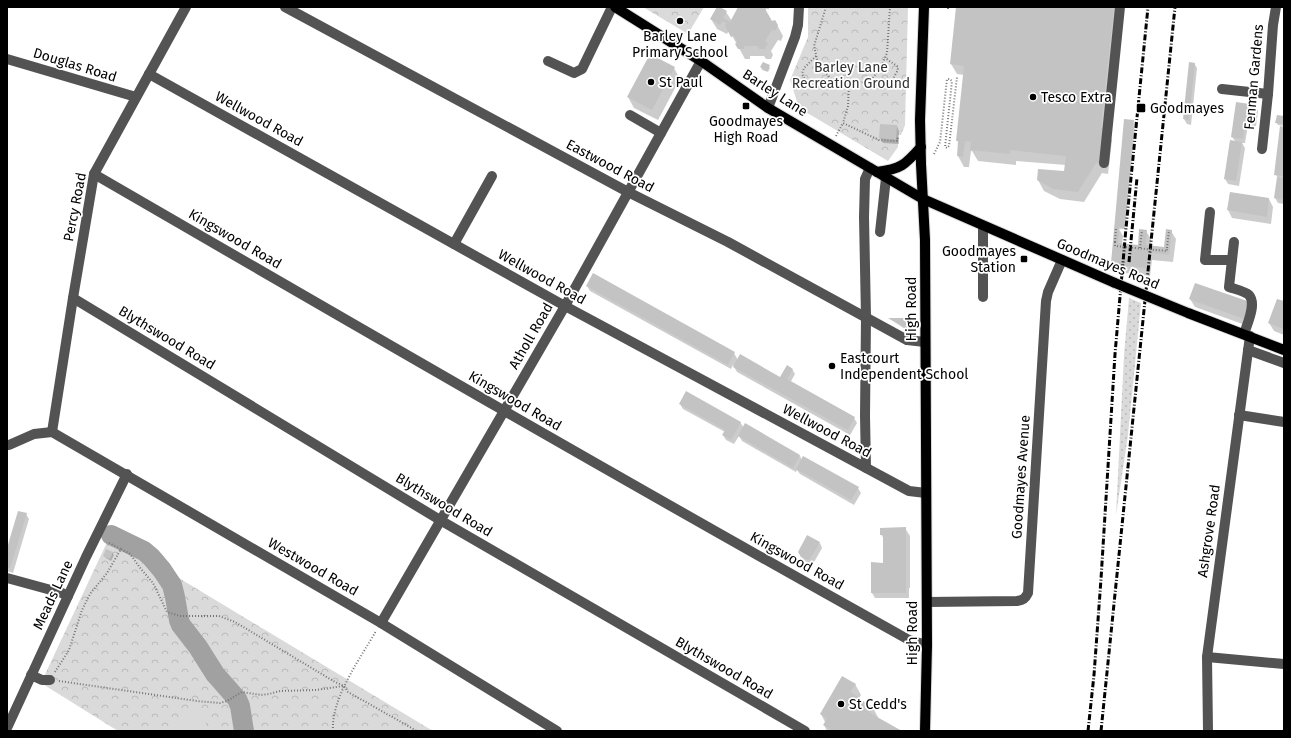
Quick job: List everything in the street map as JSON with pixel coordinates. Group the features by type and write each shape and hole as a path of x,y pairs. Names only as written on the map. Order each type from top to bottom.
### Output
{"main road":[{"name":"Barley Lane","path":"613,7 701,61 768,108 923,199"},
{"name":"High Road","path":"924,7 920,120 925,240 926,342 927,644 925,731"},
{"path":"878,173 893,170 901,166 909,161 921,147"},
{"name":"Goodmayes Road","path":"923,199 1115,283 1284,350"}],"street":[{"name":"Percy Road","path":"52,432 72,298 94,174 186,7"},
{"name":"Eastwood Road","path":"285,7 628,192 728,242 907,340 912,342 926,342"},
{"path":"548,61 574,73 582,69 613,7"},
{"path":"768,108 795,37 798,25 799,7"},
{"path":"1104,163 1120,7"},
{"name":"Fenman Gardens","path":"1262,149 1268,94 1272,25 1276,7"},
{"name":"Douglas Road","path":"7,59 136,98"},
{"name":"Atholl Road","path":"381,623 565,306 701,61"},
{"name":"Wellwood Road","path":"149,74 565,306 909,491 926,493"},
{"path":"1222,89 1268,94"},
{"path":"630,115 661,133"},
{"path":"866,468 864,188 865,180 878,173 880,232"},
{"name":"Kingswood Road","path":"94,174 505,411 902,636 915,642 927,644"},
{"path":"454,244 492,176"},
{"path":"1210,212 1205,260 1232,260 1234,242"},
{"path":"983,226 983,297"},
{"name":"Goodmayes Avenue","path":"927,602 1017,601 1025,598 1028,593 1046,301 1048,292 1062,260"},
{"name":"Ashgrove Road","path":"1208,731 1207,657 1248,350 1247,335 1253,305 1249,294 1229,287 1232,260"},
{"name":"Blythswood Road","path":"72,298 440,520 805,731"},
{"path":"1248,350 1284,363"},
{"path":"1239,415 1284,422"},
{"path":"9,445 34,434 52,432"},
{"name":"Westwood Road","path":"52,432 127,474 381,623 557,731"},
{"name":"Meads Lane","path":"7,728 86,557 127,474"},
{"path":"7,578 68,596"},
{"path":"1207,657 1284,664"},
{"path":"31,675 42,680 50,680"}],"path":[{"path":"826,7 814,46 818,63 831,79 850,85 872,79 881,67 888,53 890,7"},
{"path":"817,55 804,68 802,74 806,81 813,87 824,87 836,81"},
{"path":"868,81 881,89 890,84 898,70 897,66 885,58"},
{"path":"934,154 940,142 947,78 952,81 945,147 947,148 949,146 957,77"},
{"path":"831,145 843,123 848,106 850,85"},
{"path":"843,123 879,140 897,141 898,137"},
{"path":"1116,227 1115,246 1167,251 1169,230"},
{"path":"1140,248 1142,230"},
{"path":"109,543 130,554 153,583 167,612 178,616 219,616 236,622 344,686 348,692 417,731"},
{"path":"121,549 107,573 90,594 82,610 69,650 50,680 220,703 229,700 242,692 269,694 280,691 316,690 344,686"},
{"path":"333,731 336,704 344,686 381,623"}],"green space":[{"name":"Barley Lane Primary School","path":"643,7 704,7 688,34"},
{"name":"Barley Lane Recreation Ground","path":"808,7 908,7 905,125 901,135 898,135 898,147 888,161 799,108 790,80 808,37"},
{"path":"1129,298 1141,303 1128,435 1116,515 1124,355"},
{"path":"109,538 164,566 169,572 433,731 118,731 41,683"},
{"path":"190,707 204,713 206,723 202,731 171,731 183,710"}],"building":[{"path":"717,7 727,11 723,18 730,22 738,7 764,7 772,21 775,20 778,25 775,31 772,30 765,41 768,43 765,49 759,49 758,46 744,46 745,49 738,49 735,44 737,42 734,36 731,37 725,26 726,23 723,21 720,25 710,19"},
{"name":"Tesco Extra","path":"956,7 1114,7 1101,128 1106,128 1102,163 1096,163 1078,192 1053,189 1037,180 1038,169 1064,171 1066,156 1010,150 1010,154 970,150 971,142 965,141 963,157 957,156 958,141 956,141 964,66 950,64"},
{"name":"St Paul","path":"650,54 675,67 652,110 627,97"},
{"path":"763,62 770,65 767,71 760,67"},
{"path":"1189,62 1195,63 1189,120 1183,119"},
{"path":"1236,102 1256,105 1253,121 1245,120 1243,139 1231,137"},
{"path":"1277,115 1284,116 1284,124 1275,123"},
{"path":"1124,119 1134,120 1124,228 1119,227 1118,243 1138,245 1139,229 1147,230 1146,245 1164,247 1166,229 1172,230 1169,255 1148,252 1146,268 1111,263"},
{"path":"880,124 897,125 896,140 879,138"},
{"path":"1280,126 1284,127 1284,176 1274,175"},
{"path":"1230,140 1242,142 1236,181 1224,179"},
{"path":"1277,177 1284,178 1284,200 1274,198"},
{"path":"1230,192 1269,198 1267,217 1227,210"},
{"path":"593,273 735,352 728,365 586,286"},
{"path":"1195,283 1250,302 1244,319 1189,299"},
{"path":"1277,299 1284,301 1284,329 1268,323"},
{"path":"888,318 906,318 906,325 904,327"},
{"path":"740,354 780,377 787,365 793,369 787,379 855,417 848,430 733,367"},
{"path":"686,391 741,422 731,440 722,435 725,430 679,404"},
{"path":"745,423 800,455 793,468 738,436"},
{"path":"803,456 859,487 851,500 796,469"},
{"path":"18,511 27,513 10,568 7,568 7,548"},
{"path":"906,527 906,593 871,593 871,562 883,563 883,535 880,535 880,528"},
{"path":"807,535 820,542 808,560 801,557 798,552"},
{"path":"106,549 113,552 110,559 103,556"},
{"name":"St Cedd's","path":"842,676 856,684 850,692 860,698 853,711 856,713 863,701 873,707 870,713 902,731 833,731 823,725 827,719 820,714"}],"waterway":[{"path":"111,535 144,551 162,570 172,585 181,625 198,647 215,674 237,699 240,706 244,731"}],"railway":[{"path":"1088,731 1094,675 1101,579 1115,354 1148,7"},
{"path":"1101,731 1175,7"},
{"path":"1129,262 1137,178"}],"place":[{"name":"Barley Lane Primary School","path":"680,21"},
{"name":"St Paul","path":"651,82"},
{"name":"Tesco Extra","path":"1033,97"},
{"name":"Goodmayes High Road","path":"746,106"},
{"name":"Goodmayes","path":"1141,108"},
{"name":"Goodmayes Station","path":"1024,259"},
{"name":"Eastcourt Independent School","path":"832,366"},
{"name":"St Cedd's","path":"841,704"}]}
